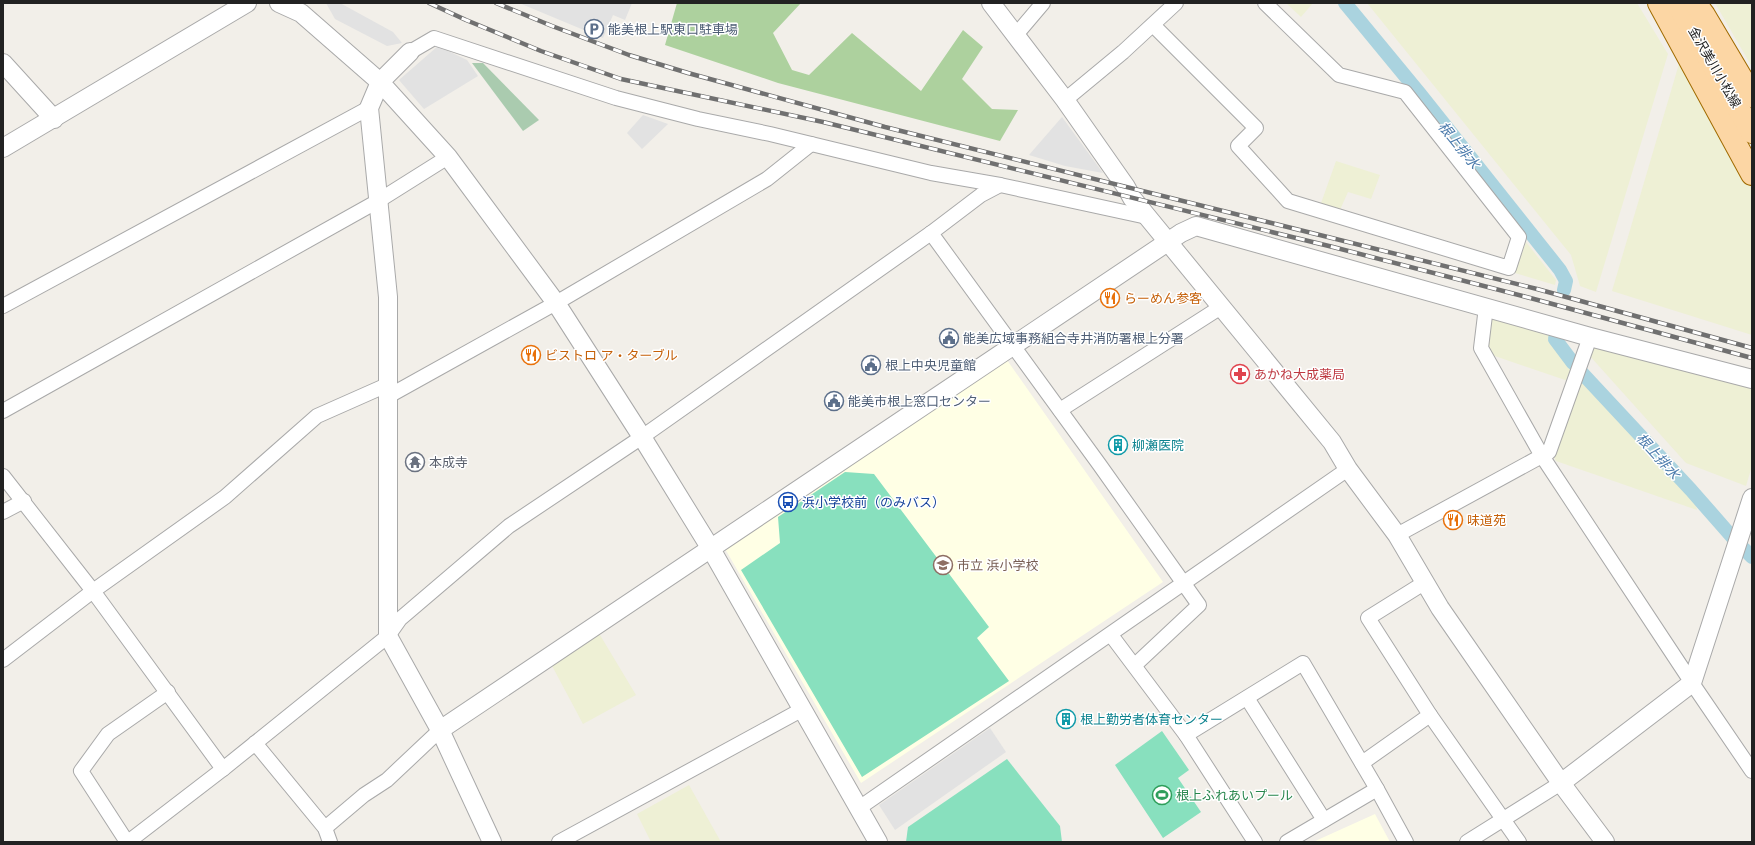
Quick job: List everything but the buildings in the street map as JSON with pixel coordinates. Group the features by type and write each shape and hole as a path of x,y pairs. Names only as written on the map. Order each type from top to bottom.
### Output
{"main road":[{"path":"1659,3 1752,174"},
{"name":"金沢美川小松線","path":"1677,3 1752,132"},
{"path":"1695,3 1704,15 1752,96"}],"street":[{"path":"3,148 247,3"},
{"path":"278,3 301,14 380,82 448,157 556,304 642,437 711,549 878,842"},
{"path":"991,3 1065,100 1126,187 1132,198 1332,442 1348,469 1396,536 1424,583 1561,783 1604,842"},
{"path":"1015,36 1043,3"},
{"path":"1065,100 1153,25 1176,3"},
{"path":"1153,25 1256,128 1238,146 1288,201 1509,268 1519,237 1405,92 1339,75 1265,3"},
{"path":"492,842 440,730 388,636 388,296 369,108 380,82 410,52 434,38 616,98 704,120 932,172 1000,185 1147,217"},
{"path":"3,63 54,118"},
{"path":"3,306 369,108"},
{"path":"3,660 93,591 225,497 317,416 387,391 556,304 767,179 811,144"},
{"path":"3,411 378,201 448,157"},
{"path":"168,692 108,734 81,771 128,842 224,769 388,636 400,619 508,526 642,437 931,233 981,195 1000,185"},
{"path":"324,828 364,795 387,780 440,730 1012,345 1168,242 1196,226 1590,337 1752,379"},
{"path":"931,233 1060,410 1199,605 1134,665"},
{"path":"1060,410 1220,307"},
{"path":"1486,307 1481,348 1542,456 1752,771"},
{"path":"1396,536 1549,452 1590,337"},
{"path":"859,808 1348,469"},
{"path":"3,476 93,591 224,769"},
{"path":"1467,842 1561,783 1692,683 1752,498"},
{"path":"3,512 24,501"},
{"path":"1424,583 1368,618 1430,714 1519,842"},
{"path":"1111,634 1186,735 1255,842"},
{"path":"1186,735 1303,663 1377,789 1406,842"},
{"path":"1247,698 1324,820"},
{"path":"559,842 802,709"},
{"path":"1362,763 1430,714"},
{"path":"255,743 324,828 330,842"},
{"path":"1287,842 1377,789"}],"shaded area":[{"path":"326,3 340,3 393,32 402,43 387,46 335,19"},
{"name":"能美根上駅東口駐車場","path":"519,3 632,3 625,20 613,15 603,38"},
{"path":"1286,3 1313,3 1301,17"},
{"path":"1367,3 1637,3 1668,54 1596,292 1580,286 1571,255"},
{"path":"1715,3 1752,3 1752,67"},
{"path":"438,46 467,60 478,76 424,109 399,80"},
{"path":"1681,57 1752,186 1752,335 1612,291"},
{"path":"472,63 483,63 539,120 523,131"},
{"path":"643,115 668,124 642,149 627,133"},
{"path":"1062,117 1103,173 1065,166 1029,155"},
{"path":"1336,161 1380,175 1371,199 1348,192 1339,212 1320,206"},
{"path":"1526,242 1556,280 1555,285 1515,273"},
{"path":"1489,318 1550,331 1553,343 1571,371 1568,381 1489,354"},
{"path":"1595,343 1752,385 1752,466 1746,486 1686,463 1589,355"},
{"name":"市立 浜小学校","path":"1007,360 1163,582 861,783 724,547"},
{"path":"1582,377 1695,502 1697,510 1556,461 1553,456"},
{"path":"597,630 636,695 583,724 550,662"},
{"path":"990,728 1006,752 895,830 879,805"},
{"path":"689,785 721,842 651,842 637,814"},
{"path":"1375,814 1390,842 1313,842"}],"green space":[{"path":"677,3 801,3 773,33 792,70 809,75 852,33 921,91 963,30 983,47 962,79 992,109 1018,110 1000,141 778,83 665,45"},
{"path":"845,472 874,474 989,627 977,638 1009,681 862,777 741,570 780,543 778,517"},
{"name":"根上ふれあいプール","path":"1162,731 1189,770 1178,778 1201,812 1163,838 1115,765"},
{"path":"1007,759 1060,826 1062,842 906,842 908,827"}],"waterway":[{"name":"根上排水","path":"1345,3 1420,94 1560,270 1566,281 1564,290"},
{"name":"根上排水","path":"1556,334 1555,339 1573,363"},
{"name":"根上排水","path":"1582,373 1691,490 1733,538"},
{"name":"根上排水","path":"1744,549 1752,557"}],"railway":[{"path":"429,3 541,51 621,79 823,122 1333,247 1534,299 1752,358"},
{"path":"496,3 629,55 688,73 885,127 1537,289 1752,348"}],"place":[{"name":"能美根上駅東口駐車場","path":"594,29"},
{"name":"らーめん参客","path":"1110,298"},
{"name":"能美広域事務組合寺井消防署根上分署","path":"949,338"},
{"name":"ビストロ ア・ターブル","path":"531,355"},
{"name":"根上中央児童館","path":"871,365"},
{"name":"あかね大成薬局","path":"1240,374"},
{"name":"能美市根上窓口センター","path":"834,401"},
{"name":"柳瀬医院","path":"1118,445"},
{"name":"本成寺","path":"415,462"},
{"name":"浜小学校前（のみバス）","path":"788,502"},
{"name":"味道苑","path":"1453,520"},
{"name":"市立 浜小学校","path":"943,565"},
{"name":"根上勤労者体育センター","path":"1066,719"},
{"name":"根上ふれあいプール","path":"1162,795"}]}
